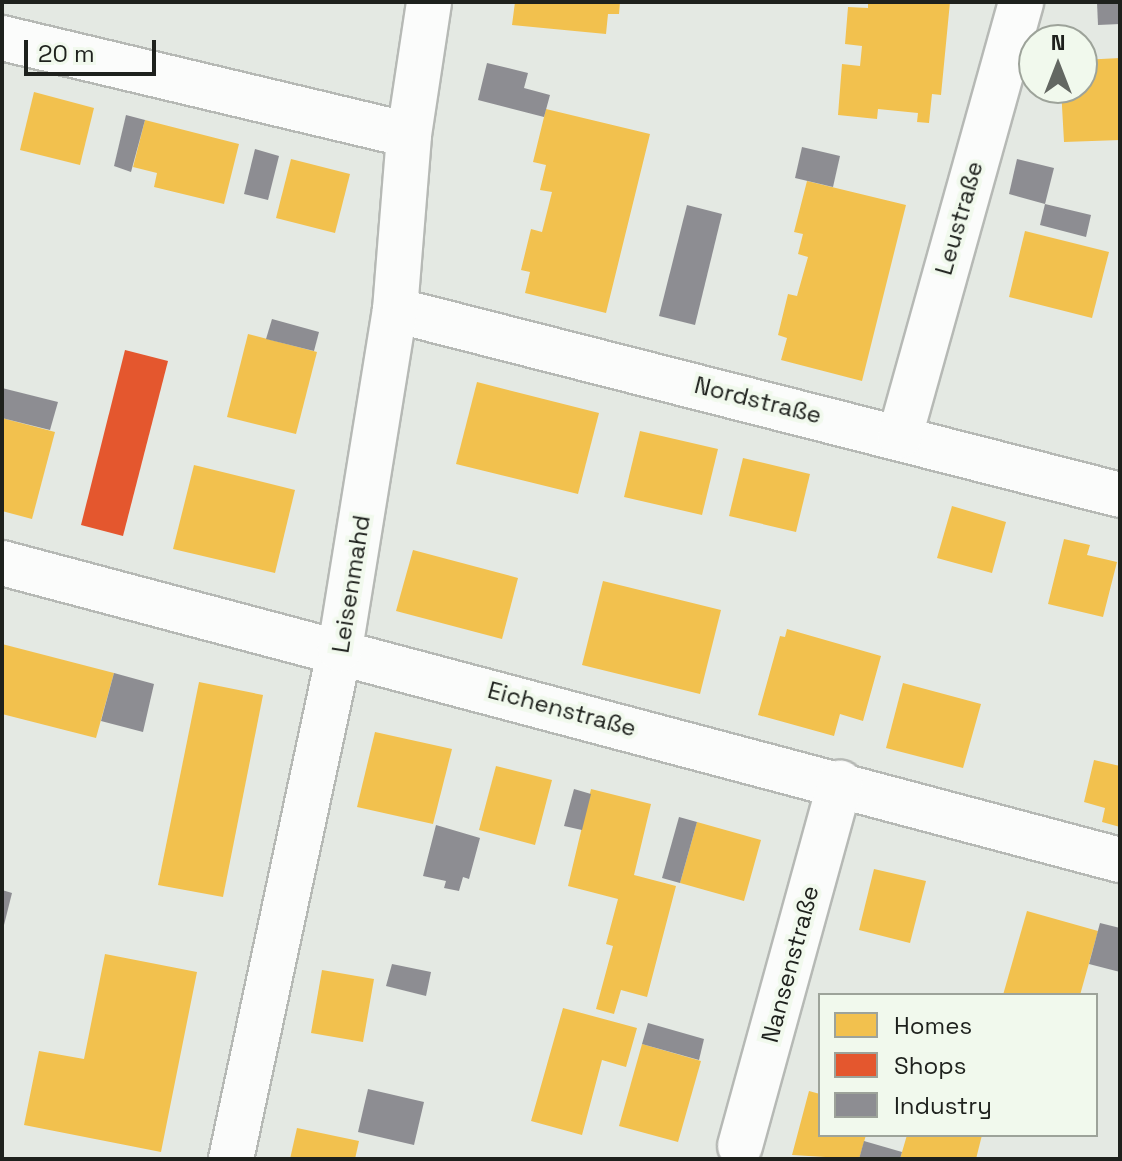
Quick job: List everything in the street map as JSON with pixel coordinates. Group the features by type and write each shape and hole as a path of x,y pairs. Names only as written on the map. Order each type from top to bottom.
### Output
{"street":[{"name":"Leisenmahd","path":"231,1159 318,771 340,649 395,310 409,135 429,2"},
{"name":"Leustraße","path":"900,436 1021,2"},
{"path":"2,38 409,135"},
{"name":"Nordstraße","path":"395,310 900,436 1120,495"},
{"name":"Eichenstraße","path":"2,563 340,649 1120,860"},
{"name":"Nansenstraße","path":"740,1146 840,782"}],"building: Homes":[{"path":"515,2 620,2 619,14 608,14 606,34 512,25"},
{"path":"868,2 950,2 941,95 932,94 929,123 917,122 918,113 878,109 877,119 838,115 842,64 860,66 862,46 845,44 848,7 868,8"},
{"path":"1120,58 1120,140 1064,142 1062,104 1098,104 1098,59"},
{"path":"34,92 94,108 80,165 20,150"},
{"path":"546,109 650,134 606,313 525,293 530,272 521,270 531,229 542,232 552,192 540,190 546,165 533,162"},
{"path":"145,120 239,144 224,204 154,187 157,173 133,167"},
{"path":"291,159 350,174 335,233 276,218"},
{"path":"807,181 906,205 862,381 781,360 787,338 778,335 788,294 797,296 808,257 798,254 803,234 794,232"},
{"path":"1025,231 1109,252 1092,318 1009,297"},
{"path":"248,334 317,352 296,434 227,417"},
{"path":"477,382 599,413 578,494 456,464"},
{"path":"2,418 55,432 32,519 2,511"},
{"path":"640,431 718,449 702,515 624,497"},
{"path":"743,458 810,474 796,532 729,516"},
{"path":"194,465 295,490 275,573 173,549"},
{"path":"952,506 1006,522 992,573 937,558"},
{"path":"1064,539 1090,545 1087,555 1117,562 1103,617 1048,604"},
{"path":"413,550 518,578 502,639 396,611"},
{"path":"603,581 721,610 700,694 582,665"},
{"path":"787,629 881,656 863,721 840,714 834,736 758,715 780,636 785,637"},
{"path":"2,644 114,673 96,738 2,714"},
{"path":"199,682 263,695 223,897 158,885"},
{"path":"903,683 981,704 963,768 886,748"},
{"path":"375,732 452,749 433,824 357,807"},
{"path":"1094,760 1120,766 1120,827 1102,822 1105,808 1084,802"},
{"path":"496,766 552,780 535,845 479,830"},
{"path":"591,789 651,804 634,875 676,886 647,997 621,990 614,1014 596,1009 613,946 606,944 618,899 568,886"},
{"path":"697,822 761,840 744,901 680,883"},
{"path":"874,869 926,881 910,943 859,930"},
{"path":"1027,911 1098,931 1081,993 1004,993"},
{"path":"105,954 197,972 161,1152 24,1125 39,1051 84,1059"},
{"path":"322,970 374,979 363,1042 311,1033"},
{"path":"563,1008 637,1028 626,1067 602,1060 582,1135 531,1121"},
{"path":"642,1044 701,1061 678,1142 619,1126"},
{"path":"809,1091 818,1093 818,1137 865,1137 859,1159 792,1155"},
{"path":"297,1128 359,1141 355,1159 290,1159"},
{"path":"906,1137 982,1137 976,1159 900,1159"}],"building: Shops":[{"path":"125,350 168,361 123,536 81,525"}],"building: Industry":[{"path":"1097,2 1120,2 1120,24 1098,24"},
{"path":"487,63 528,73 524,88 550,95 544,117 478,100"},
{"path":"126,115 145,120 131,172 114,166"},
{"path":"802,147 840,156 833,187 795,178"},
{"path":"255,149 279,156 268,200 244,194"},
{"path":"1017,159 1054,168 1045,204 1009,194"},
{"path":"1045,204 1091,215 1086,237 1040,225"},
{"path":"687,205 722,214 695,325 659,316"},
{"path":"272,319 319,332 314,351 266,339"},
{"path":"2,388 58,402 50,430 2,418"},
{"path":"114,673 154,684 143,732 101,721"},
{"path":"574,789 591,794 582,830 564,826"},
{"path":"679,817 697,822 680,883 662,878"},
{"path":"436,825 480,838 469,879 463,877 459,891 444,888 446,881 423,876"},
{"path":"2,890 12,893 3,929 2,929"},
{"path":"1100,923 1120,928 1120,972 1089,964"},
{"path":"392,964 431,972 426,996 386,986"},
{"path":"648,1023 704,1039 699,1060 642,1044"},
{"path":"368,1089 424,1102 414,1145 358,1132"},
{"path":"864,1141 902,1152 900,1159 859,1159"}]}
